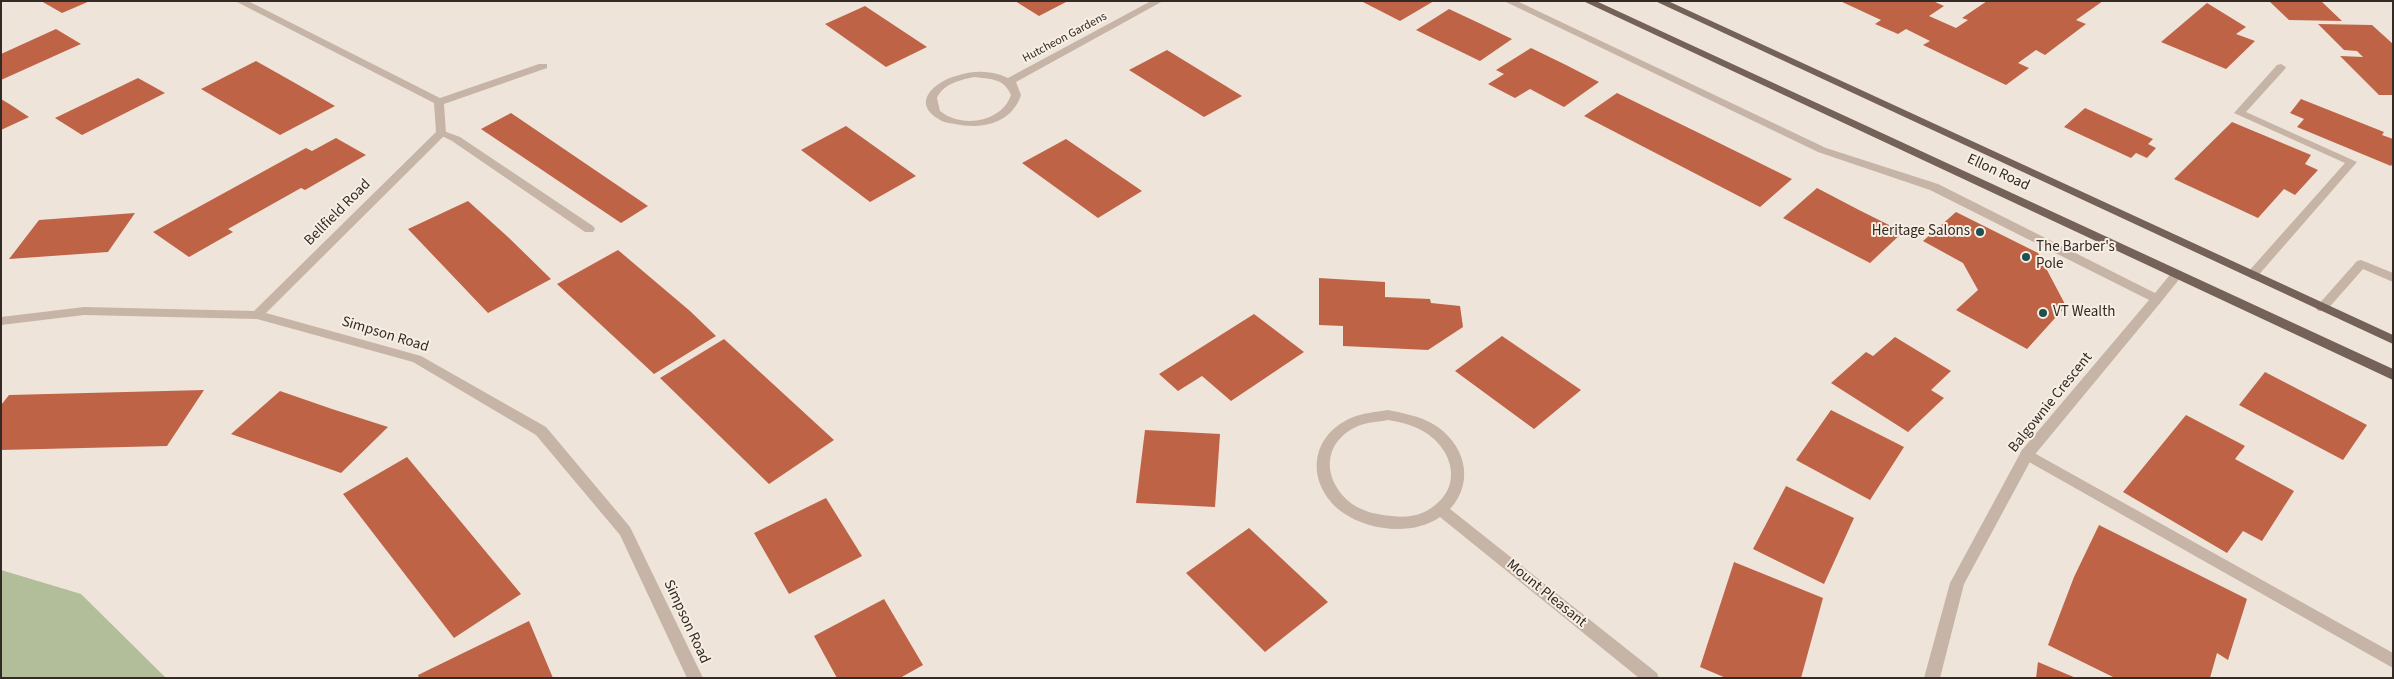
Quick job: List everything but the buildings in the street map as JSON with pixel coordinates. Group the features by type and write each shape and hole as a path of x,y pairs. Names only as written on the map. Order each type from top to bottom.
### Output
{"main road":[{"name":"Ellon Road","path":"1588,1 2393,376"},
{"name":"Ellon Road","path":"1660,1 2393,340"}],"street":[{"path":"240,1 439,102 543,66"},
{"name":"Hutcheon Gardens","path":"1009,82 1158,1"},
{"path":"1509,1 1822,150 1934,187 2157,299"},
{"path":"2252,275 2352,162 2239,113 2281,67"},
{"path":"987,74 1009,82 1015,89 1017,97 1014,105 1007,113 982,123 955,123 935,112 932,104 933,96 938,88 960,76 987,74"},
{"path":"439,102 441,133 456,139 589,229"},
{"name":"Bellfield Road","path":"257,315 441,133"},
{"path":"2322,308 2361,264 2393,278"},
{"name":"Balgownie Crescent","path":"1932,678 1957,583 2027,454 2177,274"},
{"name":"Simpson Road","path":"1,321 84,311 257,315 417,359 541,431 625,531 695,678"},
{"path":"1388,415 1422,424 1437,433 1456,458 1459,472 1458,486 1452,499 1441,510 1418,520 1391,523 1373,520 1356,513 1341,504 1330,491 1323,477 1321,463 1324,450 1331,438 1355,420 1388,415"},
{"path":"2027,454 2393,661"},
{"name":"Mount Pleasant","path":"1441,510 1651,678"}],"green space":[{"path":"1,570 81,594 166,678 1,678"}],"place":[{"name":"Heritage Salons","path":"1980,232"},
{"name":"The Barber's Pole","path":"2026,257"},
{"name":"VT Wealth","path":"2043,313"}]}
